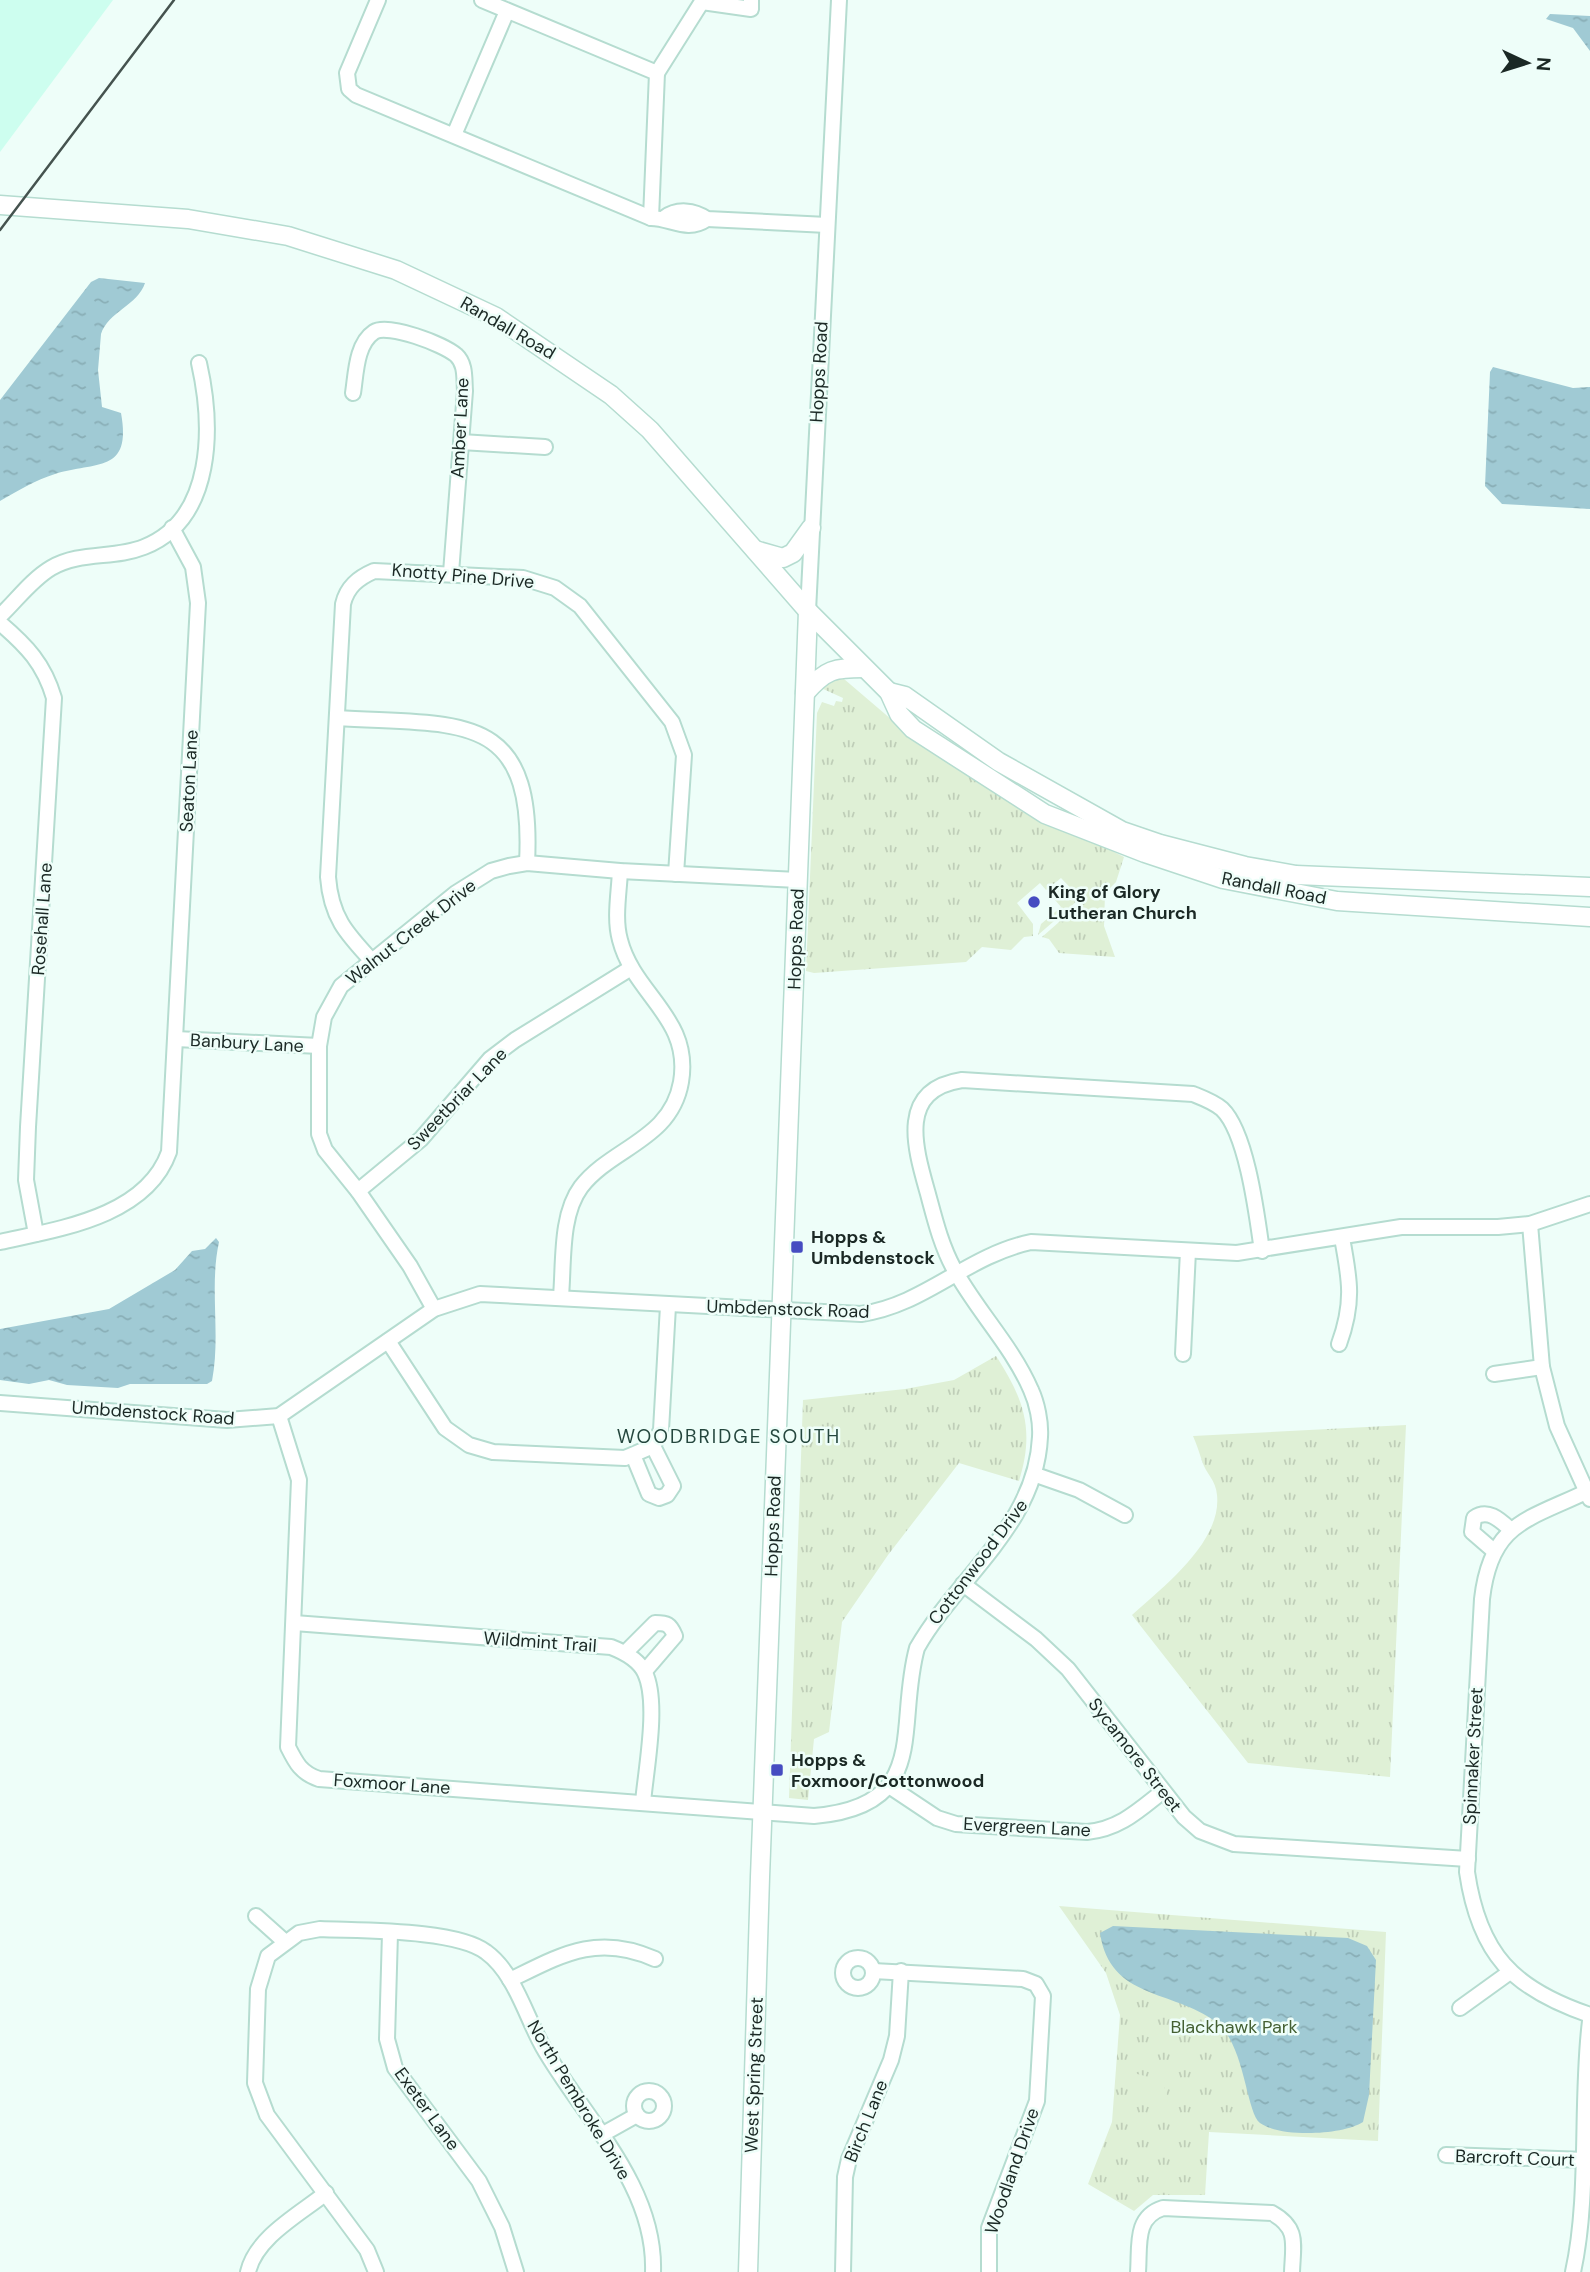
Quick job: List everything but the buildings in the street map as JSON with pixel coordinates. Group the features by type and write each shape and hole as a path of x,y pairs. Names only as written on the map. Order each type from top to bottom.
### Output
{"main road":[{"name":"Randall Road","path":"0,205 153,215 235,225 329,247 430,284 525,334 611,395 650,430 808,611 889,692 899,714 914,729 1045,814 1145,853 1223,879 1336,901 1590,917"},
{"path":"755,550 783,558 793,553 811,528"},
{"name":"Hopps Road","path":"760,1877 808,611"},
{"path":"805,693 817,679 834,668 864,668"},
{"name":"Randall Road","path":"889,692 905,696 999,762 1122,831 1160,844 1245,866 1297,875 1590,887"},
{"name":"West Spring Street","path":"748,2272 760,1877"}],"street":[{"path":"378,0 347,73 349,89 356,95 657,218 673,211 698,213 707,219 827,225"},
{"path":"482,0 657,73"},
{"path":"657,218 657,73 702,1 727,8 751,9 751,0"},
{"name":"Hopps Road","path":"808,611 839,0"},
{"path":"454,135 507,11"},
{"name":"Amber Lane","path":"353,393 359,356 363,345 373,333 391,329 456,355 464,375 451,573"},
{"path":"0,616 50,569 78,557 144,547 172,528 193,506 205,463 206,415 199,363"},
{"path":"461,442 545,447"},
{"name":"Seaton Lane","path":"0,1242 78,1226 98,1218 131,1198 159,1172 169,1152 198,603 193,567 172,528"},
{"name":"Knotty Pine Drive","path":"372,961 347,933 332,909 329,893 345,594 358,580 374,571 523,578 555,588 580,606 672,722 684,755 676,874"},
{"name":"Rosehall Lane","path":"0,623 21,641 46,672 54,698 26,1180 36,1234"},
{"path":"337,718 450,725 469,730 493,743 513,762 521,778 528,818 527,863"},
{"name":"Walnut Creek Drive","path":"434,1309 410,1266 358,1191 325,1150 319,1134 319,1046 331,1000 341,986 456,894 491,871 527,863 620,871 798,880"},
{"path":"561,1296 568,1227 581,1188 666,1119 681,1083 679,1041 660,1007 631,968 620,940 617,921 620,871"},
{"name":"Sweetbriar Lane","path":"358,1191 421,1139 490,1059 514,1040 631,968"},
{"name":"Banbury Lane","path":"176,1039 319,1046"},
{"name":"Cottonwood Drive","path":"890,1786 907,1740 912,1666 917,1648 1025,1502 1036,1475 1041,1433 1031,1390 956,1271 939,1233 915,1149 916,1115 928,1094 946,1082 962,1080 1193,1094 1214,1103 1223,1110 1233,1126 1251,1179 1262,1251"},
{"name":"Umbdenstock Road","path":"0,1403 227,1420 279,1416 434,1309 480,1294 561,1296 668,1306 852,1314 902,1305 956,1271 1004,1248 1031,1242 1188,1251 1262,1251 1401,1227 1498,1227 1530,1224 1590,1204"},
{"name":"Spinnaker Street","path":"1530,1224 1542,1367 1557,1426 1589,1493 1516,1524 1494,1551 1482,1599 1468,1859 1475,1915 1496,1954 1510,1972 1542,1997 1590,2015"},
{"path":"1339,1344 1348,1319 1351,1294 1342,1238"},
{"path":"1183,1354 1188,1251"},
{"path":"388,1340 445,1428 469,1445 493,1452 625,1458 653,1446 662,1430 668,1306"},
{"path":"1494,1374 1542,1367"},
{"name":"Foxmoor Lane","path":"279,1416 299,1480 288,1747 297,1766 307,1775 318,1779 762,1810"},
{"path":"633,1455 649,1494 659,1498 667,1495 673,1486 653,1446"},
{"path":"1036,1475 1079,1490 1125,1515"},
{"path":"1494,1551 1472,1532 1474,1518 1483,1513 1494,1516 1511,1530"},
{"name":"Sycamore Street","path":"963,1584 1036,1639 1069,1670 1162,1792 1200,1830 1234,1844 1468,1859"},
{"name":"Wildmint Trail","path":"294,1623 611,1647 626,1653"},
{"path":"643,1802 651,1700 645,1671 626,1653 655,1623 667,1623 675,1636 645,1671"},
{"path":"762,1810 814,1816 835,1814 863,1804 890,1786"},
{"name":"Evergreen Lane","path":"890,1786 937,1818 956,1824 1087,1832 1106,1830 1126,1821 1162,1792"},
{"path":"256,1916 285,1941 268,1956 258,1989 256,2083 267,2115 366,2250 376,2272"},
{"name":"North Pembroke Drive","path":"285,1941 299,1933 320,1928 457,1938 487,1952 510,1980 544,2048 603,2134 626,2176 646,2223 653,2272"},
{"name":"Exeter Lane","path":"390,1933 387,2039 394,2068 479,2181 502,2227 516,2272"},
{"path":"510,1980 571,1950 636,1951 655,1959"},
{"name":"Woodland Drive","path":"873,1971 1023,1979 1036,1984 1043,1996 1037,2101 989,2228 989,2272"},
{"name":"Birch Lane","path":"843,2272 845,2177 849,2158 891,2060 897,2036 901,1971"},
{"path":"1460,2008 1510,1972"},
{"path":"1573,2272 1584,2213 1585,2064 1590,2021"},
{"path":"603,2134 637,2115"},
{"name":"Barcroft Court","path":"1446,2155 1585,2160"},
{"path":"248,2272 251,2261 268,2239 326,2193"},
{"path":"1138,2272 1141,2228 1151,2212 1163,2208 1272,2213 1287,2221 1294,2239 1292,2272"}],"shaded area":[{"path":"0,0 113,0 0,152"}],"green space":[{"path":"837,673 912,737 991,790 1124,857 1116,882 1105,893 1104,926 1115,957 1059,953 1049,939 1042,937 1083,901 1061,878 1046,890 1040,883 1017,903 1033,924 1033,936 1024,937 1011,950 982,947 966,962 814,973 806,971 817,713 822,702 834,706 836,701 842,702 843,698 821,688"},
{"path":"1063,884 1077,901 1038,935 1041,924 1061,907 1050,894"},
{"path":"996,1356 1014,1386 1024,1416 1026,1446 1019,1481 959,1463 888,1555 842,1622 829,1732 814,1739 808,1800 789,1798 803,1400 905,1389 954,1380"},
{"path":"1406,1425 1390,1777 1248,1763 1132,1615 1188,1562 1210,1530 1216,1513 1216,1490 1193,1436"},
{"name":"Blackhawk Park","path":"1059,1906 1386,1932 1378,2141 1209,2132 1205,2195 1153,2195 1134,2211 1088,2184 1112,2122 1120,2015 1106,1973"},
{"path":"1137,2074 1161,2084 1167,2093 1166,2108 1134,2104"}],"water":[{"path":"1550,14 1590,16 1590,51 1573,28 1546,19"},
{"path":"99,278 145,283 136,297 110,320 101,334 98,370 102,407 121,413 121,446 116,456 108,461 48,476 0,501 0,400 91,282"},
{"path":"1493,367 1573,388 1590,387 1590,509 1502,504 1485,486 1490,372"},
{"path":"216,1238 219,1242 215,1277 212,1381 207,1384 130,1384 118,1388 67,1385 49,1380 29,1384 0,1380 0,1329 109,1309 175,1270 192,1251 205,1249"},
{"path":"1113,1926 1348,1938 1367,1946 1376,1960 1369,2095 1363,2122 1341,2130 1312,2133 1282,2131 1260,2123 1251,2106 1239,2061 1226,2032 1199,2011 1145,1990 1116,1971 1106,1955 1100,1933"}],"railway":[{"path":"0,230 174,0"}],"place":[{"name":"King of Glory Lutheran Church","path":"1034,902"},
{"name":"Hopps & Umbdenstock","path":"797,1247"},
{"name":"Hopps & Foxmoor/Cottonwood","path":"777,1770"}],"district":[{"name":"WOODBRIDGE SOUTH","path":"729,1436"}]}
